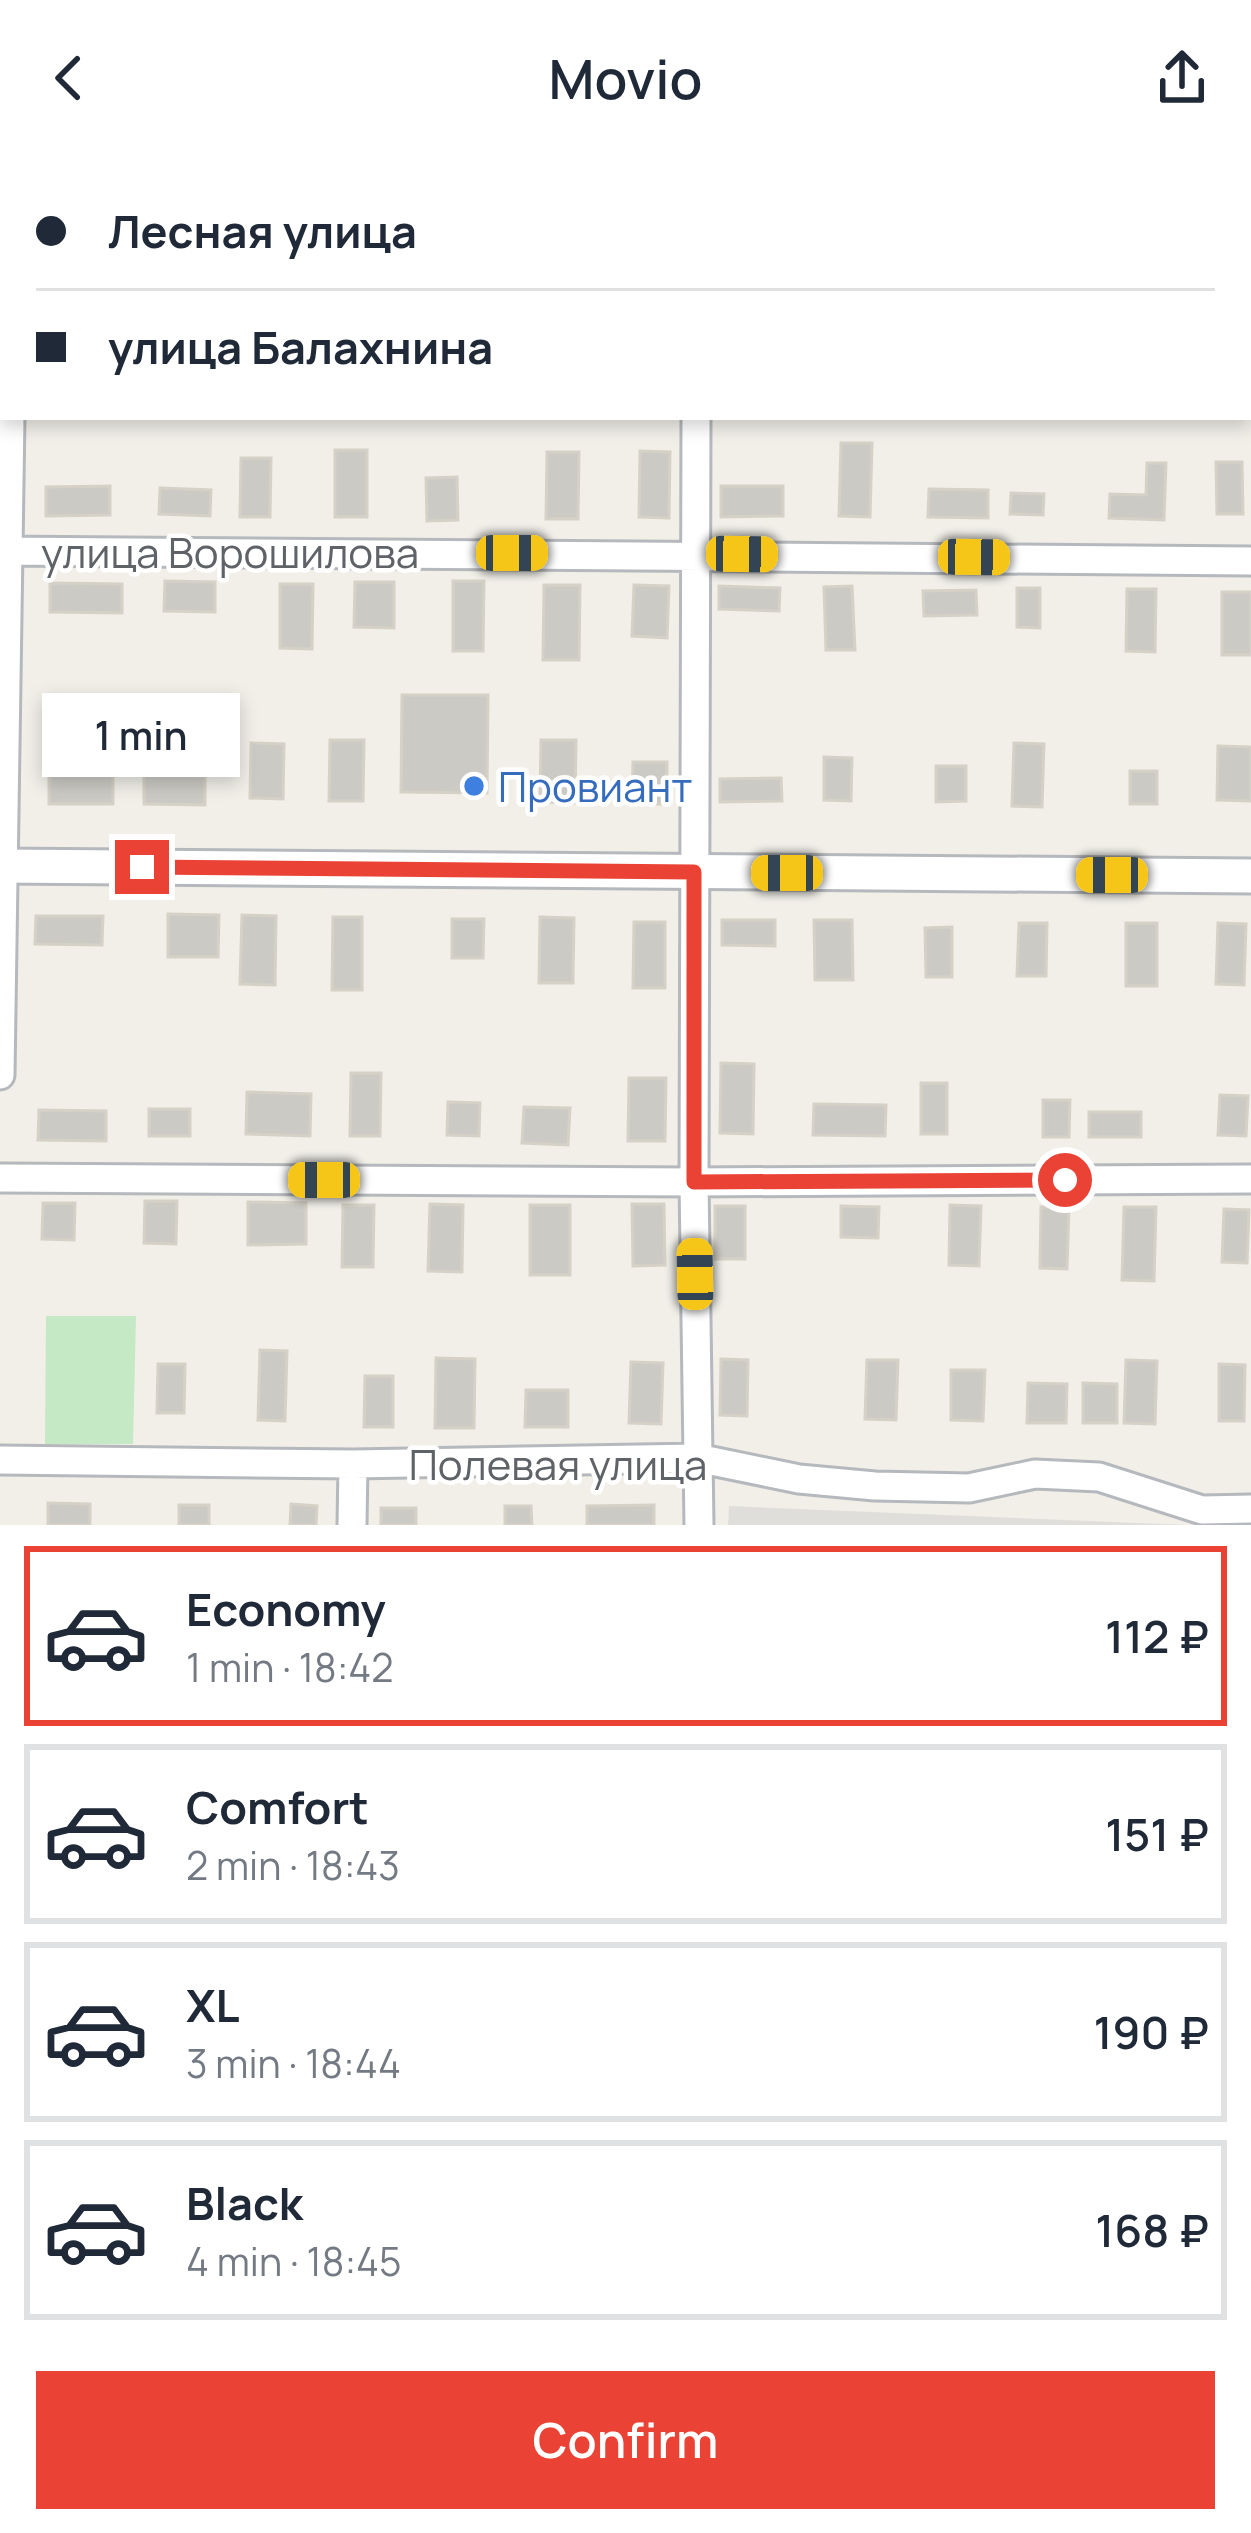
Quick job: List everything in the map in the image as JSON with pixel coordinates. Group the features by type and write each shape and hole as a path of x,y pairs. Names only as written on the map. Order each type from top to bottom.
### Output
{"street":[{"path":"0,1075 4,551 10,420"},
{"path":"696,420 694,1182 699,1525"},
{"name":"улица Ворошилова","path":"4,551 1251,561"},
{"path":"2,866 1251,876"},
{"path":"0,1178 1251,1179"},
{"name":"Полевая улица","path":"0,1460 352,1464 697,1458 799,1480 875,1486 969,1487 1035,1474 1099,1478 1202,1510 1251,1509"},
{"path":"352,1464 352,1525"}],"shaded area":[{"path":"729,1506 1185,1525 728,1525"}],"green space":[{"path":"46,1316 136,1316 133,1444 45,1444"}],"building":[{"path":"841,443 872,443 870,517 839,516"},
{"path":"335,450 367,450 367,517 335,517"},
{"path":"640,451 670,452 669,518 639,517"},
{"path":"547,452 579,452 578,519 546,519"},
{"path":"241,458 271,458 270,517 240,517"},
{"path":"1216,462 1242,462 1243,514 1217,514"},
{"path":"1147,463 1166,463 1164,520 1109,518 1110,494 1146,495"},
{"path":"457,477 458,520 427,521 426,478"},
{"path":"110,486 110,515 46,516 46,487"},
{"path":"721,486 783,486 783,516 721,517"},
{"path":"160,488 211,490 210,516 159,514"},
{"path":"929,489 988,490 988,518 928,517"},
{"path":"1011,493 1044,494 1043,515 1010,514"},
{"path":"165,581 215,582 215,612 164,611"},
{"path":"453,581 484,581 483,651 453,651"},
{"path":"355,582 394,582 394,628 354,627"},
{"path":"50,583 122,584 122,613 50,612"},
{"path":"280,584 313,584 312,649 280,648"},
{"path":"544,585 580,585 579,660 543,660"},
{"path":"634,585 669,586 667,638 632,636"},
{"path":"719,586 780,588 779,611 719,609"},
{"path":"852,586 855,650 826,650 824,587"},
{"path":"1017,588 1040,588 1040,628 1017,627"},
{"path":"1127,589 1156,589 1155,652 1126,651"},
{"path":"976,590 977,615 924,616 923,591"},
{"path":"1222,592 1251,592 1251,655 1222,655"},
{"path":"402,695 488,695 487,793 401,792"},
{"path":"330,740 364,740 363,801 329,801"},
{"path":"541,740 576,740 575,803 540,802"},
{"path":"251,743 284,744 283,799 250,798"},
{"path":"1014,743 1044,744 1042,807 1012,806"},
{"path":"1218,746 1251,747 1251,801 1217,800"},
{"path":"824,757 852,758 851,801 824,800"},
{"path":"633,762 667,762 667,804 632,804"},
{"path":"936,766 966,766 966,801 936,802"},
{"path":"49,769 113,770 113,804 49,804"},
{"path":"1130,771 1157,771 1157,804 1130,804"},
{"path":"144,773 205,774 205,805 144,804"},
{"path":"781,778 782,801 720,802 720,779"},
{"path":"168,914 219,915 218,957 168,957"},
{"path":"242,915 276,916 275,985 240,984"},
{"path":"36,916 103,916 102,945 35,944"},
{"path":"333,917 362,917 362,990 332,990"},
{"path":"540,917 574,918 573,983 539,983"},
{"path":"452,919 484,919 483,958 452,958"},
{"path":"722,920 775,920 775,946 722,945"},
{"path":"814,920 852,920 853,980 815,980"},
{"path":"634,922 665,922 665,988 633,988"},
{"path":"1019,923 1047,923 1046,976 1017,976"},
{"path":"1126,923 1157,923 1157,986 1126,986"},
{"path":"1218,923 1246,924 1244,985 1216,984"},
{"path":"952,927 952,977 926,977 925,928"},
{"path":"721,1063 754,1064 753,1134 720,1133"},
{"path":"351,1073 381,1073 380,1136 350,1136"},
{"path":"629,1078 666,1078 665,1141 628,1141"},
{"path":"921,1083 947,1083 947,1134 921,1134"},
{"path":"247,1092 311,1094 310,1136 246,1134"},
{"path":"1220,1095 1248,1096 1246,1136 1218,1135"},
{"path":"1043,1100 1070,1100 1069,1137 1043,1137"},
{"path":"448,1102 480,1103 479,1136 447,1135"},
{"path":"814,1104 886,1105 885,1136 813,1135"},
{"path":"524,1107 570,1108 568,1145 522,1143"},
{"path":"149,1109 190,1109 190,1136 149,1136"},
{"path":"39,1110 106,1111 106,1141 38,1140"},
{"path":"1089,1112 1141,1112 1141,1137 1089,1137"},
{"path":"145,1201 177,1201 176,1244 144,1243"},
{"path":"248,1202 306,1203 306,1244 248,1245"},
{"path":"43,1203 75,1203 74,1240 42,1239"},
{"path":"430,1204 463,1205 462,1272 428,1271"},
{"path":"632,1204 664,1204 665,1265 633,1266"},
{"path":"343,1205 374,1205 373,1267 342,1267"},
{"path":"530,1205 570,1205 570,1275 530,1275"},
{"path":"950,1205 981,1206 979,1266 949,1265"},
{"path":"715,1206 745,1206 745,1259 715,1259"},
{"path":"841,1206 879,1207 878,1238 841,1237"},
{"path":"1041,1207 1069,1207 1067,1269 1040,1268"},
{"path":"1124,1207 1156,1207 1154,1281 1122,1280"},
{"path":"1224,1209 1249,1210 1247,1263 1222,1262"},
{"path":"260,1350 287,1351 285,1421 258,1420"},
{"path":"436,1358 475,1359 474,1428 435,1428"},
{"path":"721,1359 748,1360 747,1416 720,1415"},
{"path":"867,1360 898,1360 896,1420 865,1419"},
{"path":"1126,1360 1157,1361 1155,1424 1124,1423"},
{"path":"631,1362 663,1363 661,1424 629,1423"},
{"path":"158,1364 185,1364 184,1413 157,1413"},
{"path":"1219,1364 1245,1365 1244,1421 1219,1421"},
{"path":"951,1370 985,1370 983,1421 951,1420"},
{"path":"365,1376 393,1376 393,1427 364,1427"},
{"path":"1028,1383 1067,1384 1066,1423 1027,1423"},
{"path":"1083,1383 1117,1384 1117,1423 1083,1423"},
{"path":"526,1390 568,1390 568,1427 525,1427"},
{"path":"48,1503 90,1504 90,1525 48,1525"},
{"path":"291,1504 317,1506 316,1525 290,1525"},
{"path":"179,1505 209,1505 209,1525 179,1525"},
{"path":"654,1505 654,1525 587,1525 587,1506"},
{"path":"505,1506 531,1506 532,1525 505,1525"},
{"path":"381,1508 416,1508 416,1525 381,1525"}],"place":[{"name":"Провиант","path":"474,786"}],"route":[{"path":"142,867 694,872 694,1182 1065,1180"}]}
